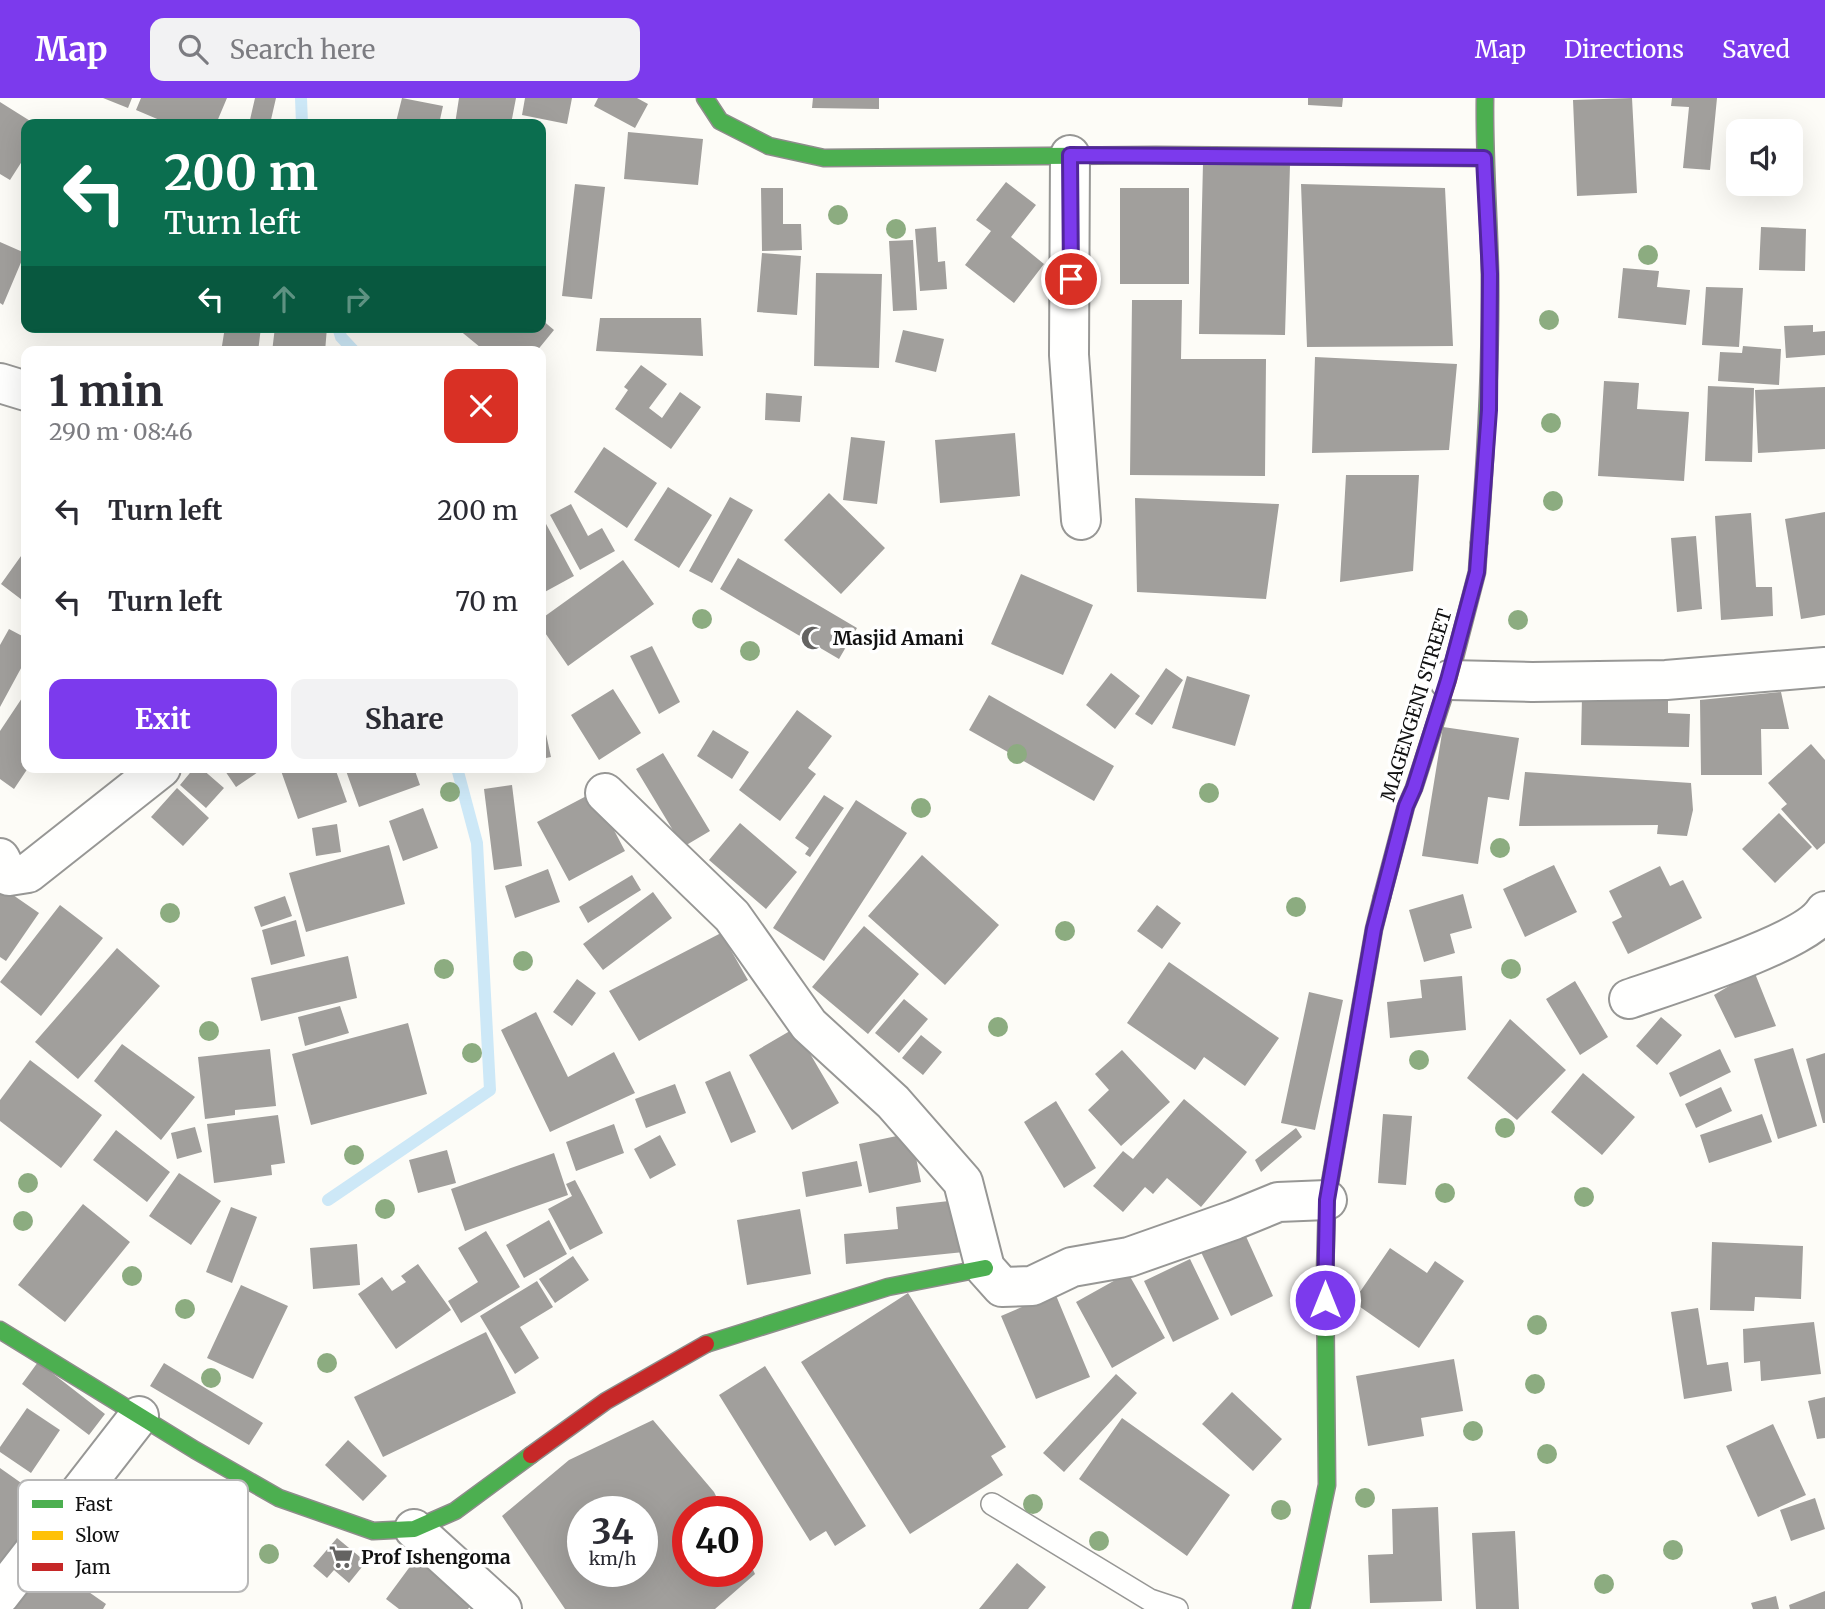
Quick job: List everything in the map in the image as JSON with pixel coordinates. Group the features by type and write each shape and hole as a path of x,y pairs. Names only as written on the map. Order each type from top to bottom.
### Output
{"street":[{"path":"705,98 720,121 769,146 824,158 1070,155 1484,158"},
{"name":"MAGENGENI STREET","path":"1301,1609 1326,1485 1327,1200 1374,929 1406,806 1448,680 1477,572 1489,410 1490,274 1484,158 1485,98"},
{"path":"1070,155 1069,355 1081,520"},
{"path":"0,383 21,389"},
{"path":"1448,680 1665,680 1825,667"},
{"path":"0,858 9,876 28,873 155,773"},
{"path":"605,793 732,916 809,1025 892,1102 963,1182 985,1268 1002,1287 1032,1286 1072,1267 1129,1258 1278,1202 1327,1200"},
{"path":"1629,999 1733,962 1780,942 1814,924 1825,911"},
{"path":"0,1330 139,1416 279,1497 373,1531 414,1530 456,1511 606,1401 699,1346 888,1287 985,1268"},
{"path":"89,1480 139,1416"},
{"path":"414,1530 502,1609"},
{"path":"0,1595 18,1572"}],"lane":[{"path":"992,1504 1150,1600 1177,1609"}],"building":[{"path":"103,98 132,98 128,108"},
{"path":"141,98 227,98 218,119 157,119 136,110"},
{"path":"255,98 276,98 271,119 250,119"},
{"path":"402,98 443,106 440,119 397,119"},
{"path":"459,98 516,98 512,119 456,119"},
{"path":"525,98 572,98 567,124 522,115"},
{"path":"598,98 637,98 648,104 635,128 594,106"},
{"path":"813,98 879,98 879,109 812,108"},
{"path":"1308,98 1343,98 1342,107 1308,105"},
{"path":"1632,98 1637,193 1577,196 1573,100"},
{"path":"1672,98 1717,98 1710,170 1683,168 1689,107 1671,106"},
{"path":"0,102 27,119 21,119 21,163 10,180 0,174"},
{"path":"628,132 703,139 698,185 624,179"},
{"path":"1203,163 1290,165 1285,335 1199,334"},
{"path":"1006,182 1036,205 1011,237 1044,264 1014,303 965,265 991,231 976,220"},
{"path":"575,184 605,187 592,299 562,296"},
{"path":"1301,184 1445,188 1453,346 1307,347"},
{"path":"761,188 783,188 783,224 801,224 802,250 762,251"},
{"path":"1120,188 1189,188 1189,284 1120,284"},
{"path":"936,227 938,262 945,261 947,289 920,291 915,229"},
{"path":"1761,227 1806,229 1805,271 1759,270"},
{"path":"913,240 917,310 893,311 889,241"},
{"path":"0,242 21,251 21,262 3,305 0,303"},
{"path":"762,253 801,256 797,315 757,312"},
{"path":"1623,268 1659,271 1657,287 1690,290 1686,325 1618,318"},
{"path":"816,273 882,274 879,368 814,366"},
{"path":"1706,287 1743,288 1739,347 1702,345"},
{"path":"1132,300 1182,300 1181,359 1266,359 1265,476 1130,475"},
{"path":"600,318 701,318 703,356 596,351"},
{"path":"546,323 554,330 541,346 479,346 463,333 546,333"},
{"path":"1813,325 1813,332 1825,331 1825,355 1786,358 1784,326"},
{"path":"903,330 944,339 936,372 895,362"},
{"path":"224,333 260,333 259,346 222,346"},
{"path":"274,333 327,333 325,346 273,346"},
{"path":"1743,346 1781,349 1779,385 1718,381 1720,352 1742,353"},
{"path":"1315,357 1457,364 1449,450 1312,453"},
{"path":"641,365 667,384 649,408 662,418 680,392 701,407 671,449 615,409 628,390 624,387"},
{"path":"1604,381 1639,383 1637,409 1689,412 1684,481 1598,476"},
{"path":"1708,386 1754,388 1752,462 1705,461"},
{"path":"1825,387 1825,449 1758,453 1755,390"},
{"path":"766,393 802,396 800,422 765,420"},
{"path":"1015,433 1020,496 940,503 935,440"},
{"path":"851,437 885,441 877,504 843,500"},
{"path":"604,447 657,483 627,528 574,492"},
{"path":"1346,475 1419,475 1413,571 1340,582"},
{"path":"668,487 712,515 679,568 634,540"},
{"path":"829,493 885,548 841,594 784,540"},
{"path":"730,497 753,510 712,583 689,571"},
{"path":"1135,498 1279,504 1266,599 1137,592"},
{"path":"571,504 588,536 602,528 615,551 580,570 550,515"},
{"path":"1825,512 1825,615 1801,619 1785,519"},
{"path":"1751,513 1756,587 1772,587 1773,616 1721,620 1715,516"},
{"path":"546,524 574,576 546,591"},
{"path":"1696,536 1702,609 1677,612 1671,538"},
{"path":"21,556 21,599 1,584"},
{"path":"738,558 857,628 839,659 720,589"},
{"path":"623,560 654,604 568,666 546,634 546,615"},
{"path":"1021,574 1093,605 1063,675 991,644"},
{"path":"9,629 21,635 21,668 0,707 0,645"},
{"path":"652,646 680,702 659,714 630,656"},
{"path":"1166,668 1183,680 1152,725 1135,714"},
{"path":"1111,673 1140,696 1115,729 1086,705"},
{"path":"1187,676 1250,695 1235,746 1172,728"},
{"path":"613,689 641,733 599,760 571,715"},
{"path":"1781,692 1789,729 1761,729 1762,775 1701,775 1700,700"},
{"path":"989,695 1114,766 1094,801 969,730"},
{"path":"1582,696 1668,697 1668,713 1690,714 1689,747 1581,745"},
{"path":"21,700 21,773 25,773 14,789 0,779 0,731"},
{"path":"797,710 832,736 808,768 816,774 780,821 739,790"},
{"path":"1443,727 1519,738 1509,800 1488,797 1478,864 1422,856"},
{"path":"713,730 749,752 732,779 697,756"},
{"path":"546,734 551,757 546,758"},
{"path":"1811,744 1825,760 1825,843 1817,850 1781,809 1787,804 1768,783"},
{"path":"663,753 710,831 683,847 636,769"},
{"path":"1525,772 1691,783 1693,810 1687,836 1657,834 1658,825 1519,826"},
{"path":"190,773 207,773 224,788 206,808 180,785"},
{"path":"226,773 257,773 236,787"},
{"path":"282,773 337,773 347,802 298,819"},
{"path":"347,773 416,773 420,785 359,807"},
{"path":"512,785 522,866 494,870 484,789"},
{"path":"177,788 209,818 183,846 151,817"},
{"path":"594,792 625,851 569,881 537,822"},
{"path":"824,795 844,808 810,857 805,854 809,848 795,838"},
{"path":"856,800 907,833 824,961 773,928"},
{"path":"423,808 438,848 403,861 389,821"},
{"path":"1779,813 1812,847 1775,883 1742,849"},
{"path":"740,823 797,872 766,909 709,860"},
{"path":"337,824 341,852 316,856 312,828"},
{"path":"389,845 405,904 306,932 289,873"},
{"path":"922,855 999,925 945,985 868,916"},
{"path":"1554,865 1577,912 1525,937 1503,889"},
{"path":"1660,866 1670,886 1683,880 1702,918 1628,954 1612,922 1622,917 1609,891"},
{"path":"548,869 560,902 515,918 505,886"},
{"path":"632,875 641,890 588,923 579,907"},
{"path":"0,886 39,913 6,961 0,957"},
{"path":"653,892 672,918 603,970 583,944"},
{"path":"1463,894 1472,928 1450,934 1455,953 1424,962 1409,910"},
{"path":"285,896 292,916 261,927 254,907"},
{"path":"60,905 103,938 41,1016 0,982"},
{"path":"1157,905 1181,923 1162,949 1137,931"},
{"path":"296,920 305,956 271,965 262,930"},
{"path":"864,926 919,974 868,1034 812,987"},
{"path":"721,933 748,980 639,1041 609,991"},
{"path":"117,948 160,986 78,1079 35,1042"},
{"path":"348,956 357,998 261,1021 251,978"},
{"path":"1169,962 1279,1038 1245,1086 1204,1057 1195,1070 1127,1023"},
{"path":"1754,971 1776,1026 1735,1038 1714,995"},
{"path":"1462,976 1466,1030 1390,1038 1387,1002 1422,998 1420,980"},
{"path":"577,979 596,993 572,1026 553,1012"},
{"path":"1575,981 1608,1037 1580,1055 1546,999"},
{"path":"1309,992 1343,1000 1315,1130 1281,1123"},
{"path":"904,999 928,1019 899,1053 875,1033"},
{"path":"340,1006 349,1033 305,1046 298,1017"},
{"path":"536,1012 568,1077 614,1052 635,1093 550,1132 501,1030"},
{"path":"1661,1017 1682,1035 1657,1065 1636,1046"},
{"path":"1510,1019 1566,1070 1517,1120 1467,1078"},
{"path":"408,1023 427,1094 311,1125 292,1054"},
{"path":"795,1028 839,1103 792,1130 749,1055"},
{"path":"921,1035 942,1052 923,1075 902,1058"},
{"path":"122,1044 195,1097 161,1140 94,1081"},
{"path":"1793,1048 1817,1126 1778,1139 1754,1059"},
{"path":"270,1049 276,1106 235,1110 235,1115 205,1119 198,1057"},
{"path":"1720,1049 1731,1072 1680,1097 1669,1073"},
{"path":"1122,1050 1170,1102 1121,1146 1088,1110 1109,1090 1095,1074"},
{"path":"1825,1053 1825,1123 1823,1123 1806,1059"},
{"path":"30,1060 102,1115 61,1168 0,1121 0,1100"},
{"path":"730,1071 756,1132 731,1143 705,1082"},
{"path":"1583,1073 1635,1117 1602,1155 1551,1112"},
{"path":"675,1084 686,1113 646,1128 635,1099"},
{"path":"1721,1087 1732,1111 1696,1128 1685,1104"},
{"path":"1184,1099 1247,1152 1201,1207 1167,1178 1153,1194 1145,1187 1123,1212 1093,1186 1123,1151 1133,1159"},
{"path":"1056,1101 1096,1168 1064,1188 1024,1122"},
{"path":"1383,1114 1412,1116 1406,1185 1378,1183"},
{"path":"1762,1114 1772,1142 1709,1163 1700,1135"},
{"path":"278,1115 285,1163 271,1165 272,1175 214,1183 207,1124"},
{"path":"614,1124 624,1153 576,1171 566,1142"},
{"path":"195,1127 202,1152 177,1159 171,1133"},
{"path":"1296,1128 1302,1137 1261,1172 1255,1160"},
{"path":"116,1130 170,1172 147,1202 93,1160"},
{"path":"911,1133 921,1182 869,1193 859,1144"},
{"path":"660,1135 676,1165 650,1179 634,1149"},
{"path":"447,1150 456,1183 418,1193 409,1160"},
{"path":"554,1153 568,1195 465,1231 451,1189"},
{"path":"857,1161 862,1186 806,1197 802,1172"},
{"path":"179,1173 221,1201 191,1245 149,1216"},
{"path":"575,1180 603,1233 570,1250 548,1209 572,1196 566,1184"},
{"path":"958,1200 964,1252 846,1264 844,1234 898,1229 896,1207"},
{"path":"83,1204 130,1242 65,1322 18,1285"},
{"path":"231,1207 257,1217 232,1283 206,1272"},
{"path":"800,1209 811,1274 747,1285 737,1220"},
{"path":"549,1220 567,1254 524,1278 506,1245"},
{"path":"486,1231 520,1287 461,1323 448,1301 478,1282 458,1248"},
{"path":"1244,1232 1273,1296 1231,1316 1201,1252"},
{"path":"1712,1242 1803,1246 1801,1299 1755,1297 1754,1311 1710,1310"},
{"path":"357,1244 360,1285 313,1289 310,1248"},
{"path":"1390,1248 1427,1273 1435,1261 1464,1281 1419,1348 1353,1302"},
{"path":"573,1256 589,1280 555,1303 539,1279"},
{"path":"1190,1259 1219,1319 1173,1342 1144,1281"},
{"path":"418,1264 451,1310 396,1349 358,1294 382,1277 392,1291 406,1282 401,1276"},
{"path":"1128,1273 1165,1338 1112,1368 1076,1302"},
{"path":"537,1281 553,1307 520,1327 539,1358 515,1374 480,1316"},
{"path":"241,1285 288,1306 253,1379 207,1358"},
{"path":"908,1293 1006,1447 991,1456 1003,1475 910,1534 801,1362"},
{"path":"1055,1293 1090,1377 1036,1399 1001,1316"},
{"path":"1698,1308 1707,1365 1728,1362 1732,1391 1684,1399 1671,1312"},
{"path":"1814,1322 1821,1374 1761,1381 1760,1361 1744,1363 1743,1329"},
{"path":"486,1332 516,1393 383,1457 354,1397"},
{"path":"1454,1359 1463,1411 1421,1418 1424,1436 1368,1446 1356,1376"},
{"path":"38,1362 105,1414 89,1435 22,1384"},
{"path":"164,1363 263,1423 249,1445 150,1386"},
{"path":"765,1366 866,1526 835,1546 826,1531 810,1541 719,1395"},
{"path":"1116,1374 1137,1393 1064,1472 1043,1453"},
{"path":"1232,1392 1282,1439 1253,1471 1202,1424"},
{"path":"1825,1397 1825,1438 1817,1439 1808,1401"},
{"path":"27,1408 60,1430 31,1473 0,1452 0,1447"},
{"path":"1122,1418 1230,1495 1187,1556 1079,1479"},
{"path":"653,1420 716,1496 672,1496 672,1587 740,1587 715,1609 565,1609 502,1516 569,1460"},
{"path":"1773,1424 1806,1495 1758,1517 1726,1446"},
{"path":"348,1440 387,1476 363,1501 325,1465"},
{"path":"0,1468 18,1481 18,1545 0,1567"},
{"path":"1815,1498 1825,1529 1791,1541 1780,1510"},
{"path":"1438,1507 1442,1601 1370,1603 1368,1555 1393,1554 1392,1509"},
{"path":"1515,1531 1519,1609 1476,1609 1472,1533"},
{"path":"337,1538 366,1562 349,1583 334,1570 327,1578 313,1566"},
{"path":"420,1553 477,1596 468,1609 399,1609 386,1599"},
{"path":"1017,1563 1046,1587 1028,1609 979,1609"},
{"path":"1825,1591 1825,1609 1790,1609 1789,1605"},
{"path":"21,1592 89,1592 106,1604 103,1609 9,1609"},
{"path":"1776,1596 1779,1609 1753,1609 1751,1603"}],"waterway":[{"path":"301,98 302,119"},
{"path":"340,333 349,346"},
{"path":"328,1200 490,1090 477,843 458,773"}],"traffic: fast":[{"path":"705,98 720,121 769,146 824,158 1156,155 1484,158"},
{"path":"1479,543 1490,342 1485,98"},
{"path":"1301,1609 1327,1485 1327,1200 1374,929 1382,897"},
{"path":"706,1344 888,1287 985,1268"},
{"path":"0,1330 248,1480"},
{"path":"248,1480 279,1498 373,1531 414,1529 455,1511 531,1455"}],"traffic: slow":[{"path":"1382,897 1406,806 1449,680 1477,572 1479,543"}],"traffic: jam":[{"path":"531,1455 606,1401 706,1344"}],"place":[{"name":"Masjid Amani","path":"813,638"},
{"name":"Prof Ishengoma","path":"341,1557"}],"route":[{"path":"1071,279 1070,155 1484,158 1490,274 1489,410 1477,572 1448,680 1406,806 1374,929 1327,1200 1325,1300"}]}
